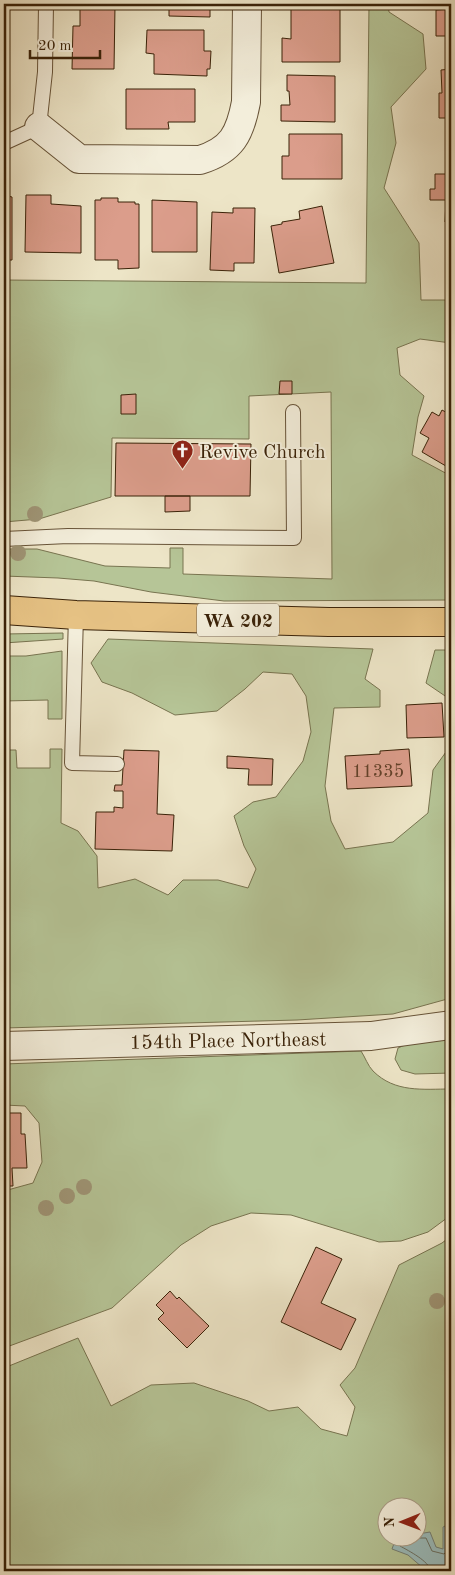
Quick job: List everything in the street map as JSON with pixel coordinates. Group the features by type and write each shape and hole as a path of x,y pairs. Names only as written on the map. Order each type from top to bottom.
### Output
{"main road":[{"name":"WA 202","path":"4,610 76,615 330,622 451,622"}],"street":[{"path":"39,127 79,159 200,160 213,156 230,144 236,136 243,116 246,102 247,4"},
{"name":"154th Place Northeast","path":"4,1046 371,1036 451,1025"}],"lane":[{"path":"4,142 39,127 45,72 46,4"},
{"path":"4,539 68,536 294,538 292,412"},
{"path":"76,615 72,763 117,764"}],"green space":[{"path":"369,4 388,4 389,12 423,34 426,69 391,107 396,143 384,188 419,243 421,300 451,300 451,343 420,339 397,348 400,375 424,396 418,417 412,455 451,476 451,600 224,601 151,592 94,581 4,576 4,549 37,549 105,566 170,568 170,548 183,548 183,574 332,579 331,392 249,396 249,439 112,438 111,497 39,519 4,522 4,280 366,283"},
{"path":"63,633 63,639 4,643 4,634"},
{"path":"108,639 373,649 365,679 380,690 380,707 334,708 325,786 331,821 345,849 393,842 428,813 433,770 451,745 451,998 393,1014 297,1020 4,1028 4,750 16,750 17,768 50,768 50,749 62,749 61,823 78,831 97,856 98,888 135,879 168,895 183,880 218,880 248,888 256,869 244,846 234,816 253,802 276,797 303,761 311,732 306,696 292,674 263,672 217,711 175,715 132,693 102,682 91,663"},
{"path":"435,650 451,650 451,700 426,683"},
{"path":"62,651 62,719 48,719 48,700 4,701 4,656 26,656"},
{"path":"451,1038 451,1073 415,1074 401,1070 395,1059 398,1048 405,1045"},
{"path":"361,1051 373,1071 391,1083 420,1089 451,1089 451,1215 428,1232 401,1241 379,1242 291,1215 251,1213 211,1226 181,1245 112,1308 4,1348 4,1191 33,1183 42,1162 39,1123 25,1106 4,1105 4,1064"},
{"path":"451,1236 451,1571 4,1571 4,1368 78,1338 111,1406 151,1385 194,1383 248,1401 269,1411 298,1407 321,1429 347,1436 355,1407 340,1385 355,1368 399,1265 442,1243"}],"water":[{"path":"451,1523 451,1571 435,1571 423,1568 408,1555 392,1549 428,1548 428,1532 430,1532 436,1547 443,1549 443,1527"}],"building":[{"path":"169,4 210,4 210,17 169,16"},
{"path":"80,5 115,6 114,69 72,69 73,26 80,26"},
{"path":"291,7 340,7 340,62 282,62 282,38 291,39"},
{"path":"451,9 451,36 436,36 436,10"},
{"path":"147,30 204,30 204,51 211,51 210,69 207,69 207,76 154,74 154,54 146,53"},
{"path":"451,69 451,118 439,118 439,93 442,93 441,70"},
{"path":"287,75 335,76 335,122 281,121 281,105 290,105 289,91 287,91"},
{"path":"126,89 195,89 195,122 168,122 169,129 126,129"},
{"path":"289,134 342,134 342,179 282,179 282,156 289,156"},
{"path":"435,174 451,174 451,222 445,222 446,200 430,200 430,189 435,189"},
{"path":"4,195 12,197 12,260 4,260"},
{"path":"26,195 51,195 51,204 81,206 81,253 25,252"},
{"path":"101,198 118,198 118,202 135,202 135,204 139,204 139,268 118,269 118,260 95,260 95,200 101,200"},
{"path":"152,200 197,202 197,252 152,252"},
{"path":"322,206 334,263 279,273 271,226 300,219 299,211"},
{"path":"233,208 255,208 254,263 234,263 234,271 210,270 212,212 233,213"},
{"path":"280,381 292,381 292,394 279,394"},
{"path":"136,394 136,414 121,414 121,395"},
{"path":"442,410 451,415 451,469 422,452 429,438 420,433 432,412 439,416"},
{"name":"Revive Church","path":"116,443 251,444 250,496 115,496"},
{"path":"165,496 190,496 190,511 165,512"},
{"path":"442,703 444,737 407,738 406,705"},
{"path":"409,749 412,786 347,789 345,756 380,754 380,751"},
{"path":"124,750 159,751 157,814 174,815 172,851 95,849 96,812 114,812 114,807 123,808 123,791 114,791 115,785 122,785"},
{"path":"227,756 273,759 272,785 248,785 249,769 227,768"},
{"path":"4,1113 21,1113 21,1134 25,1134 27,1168 12,1168 13,1186 4,1186"},
{"path":"316,1247 342,1259 321,1303 356,1319 341,1350 281,1322"},
{"path":"170,1291 177,1299 179,1297 209,1326 187,1348 158,1319 164,1313 156,1305"}],"place":[{"name":"Revive Church","path":"183,470"}]}
